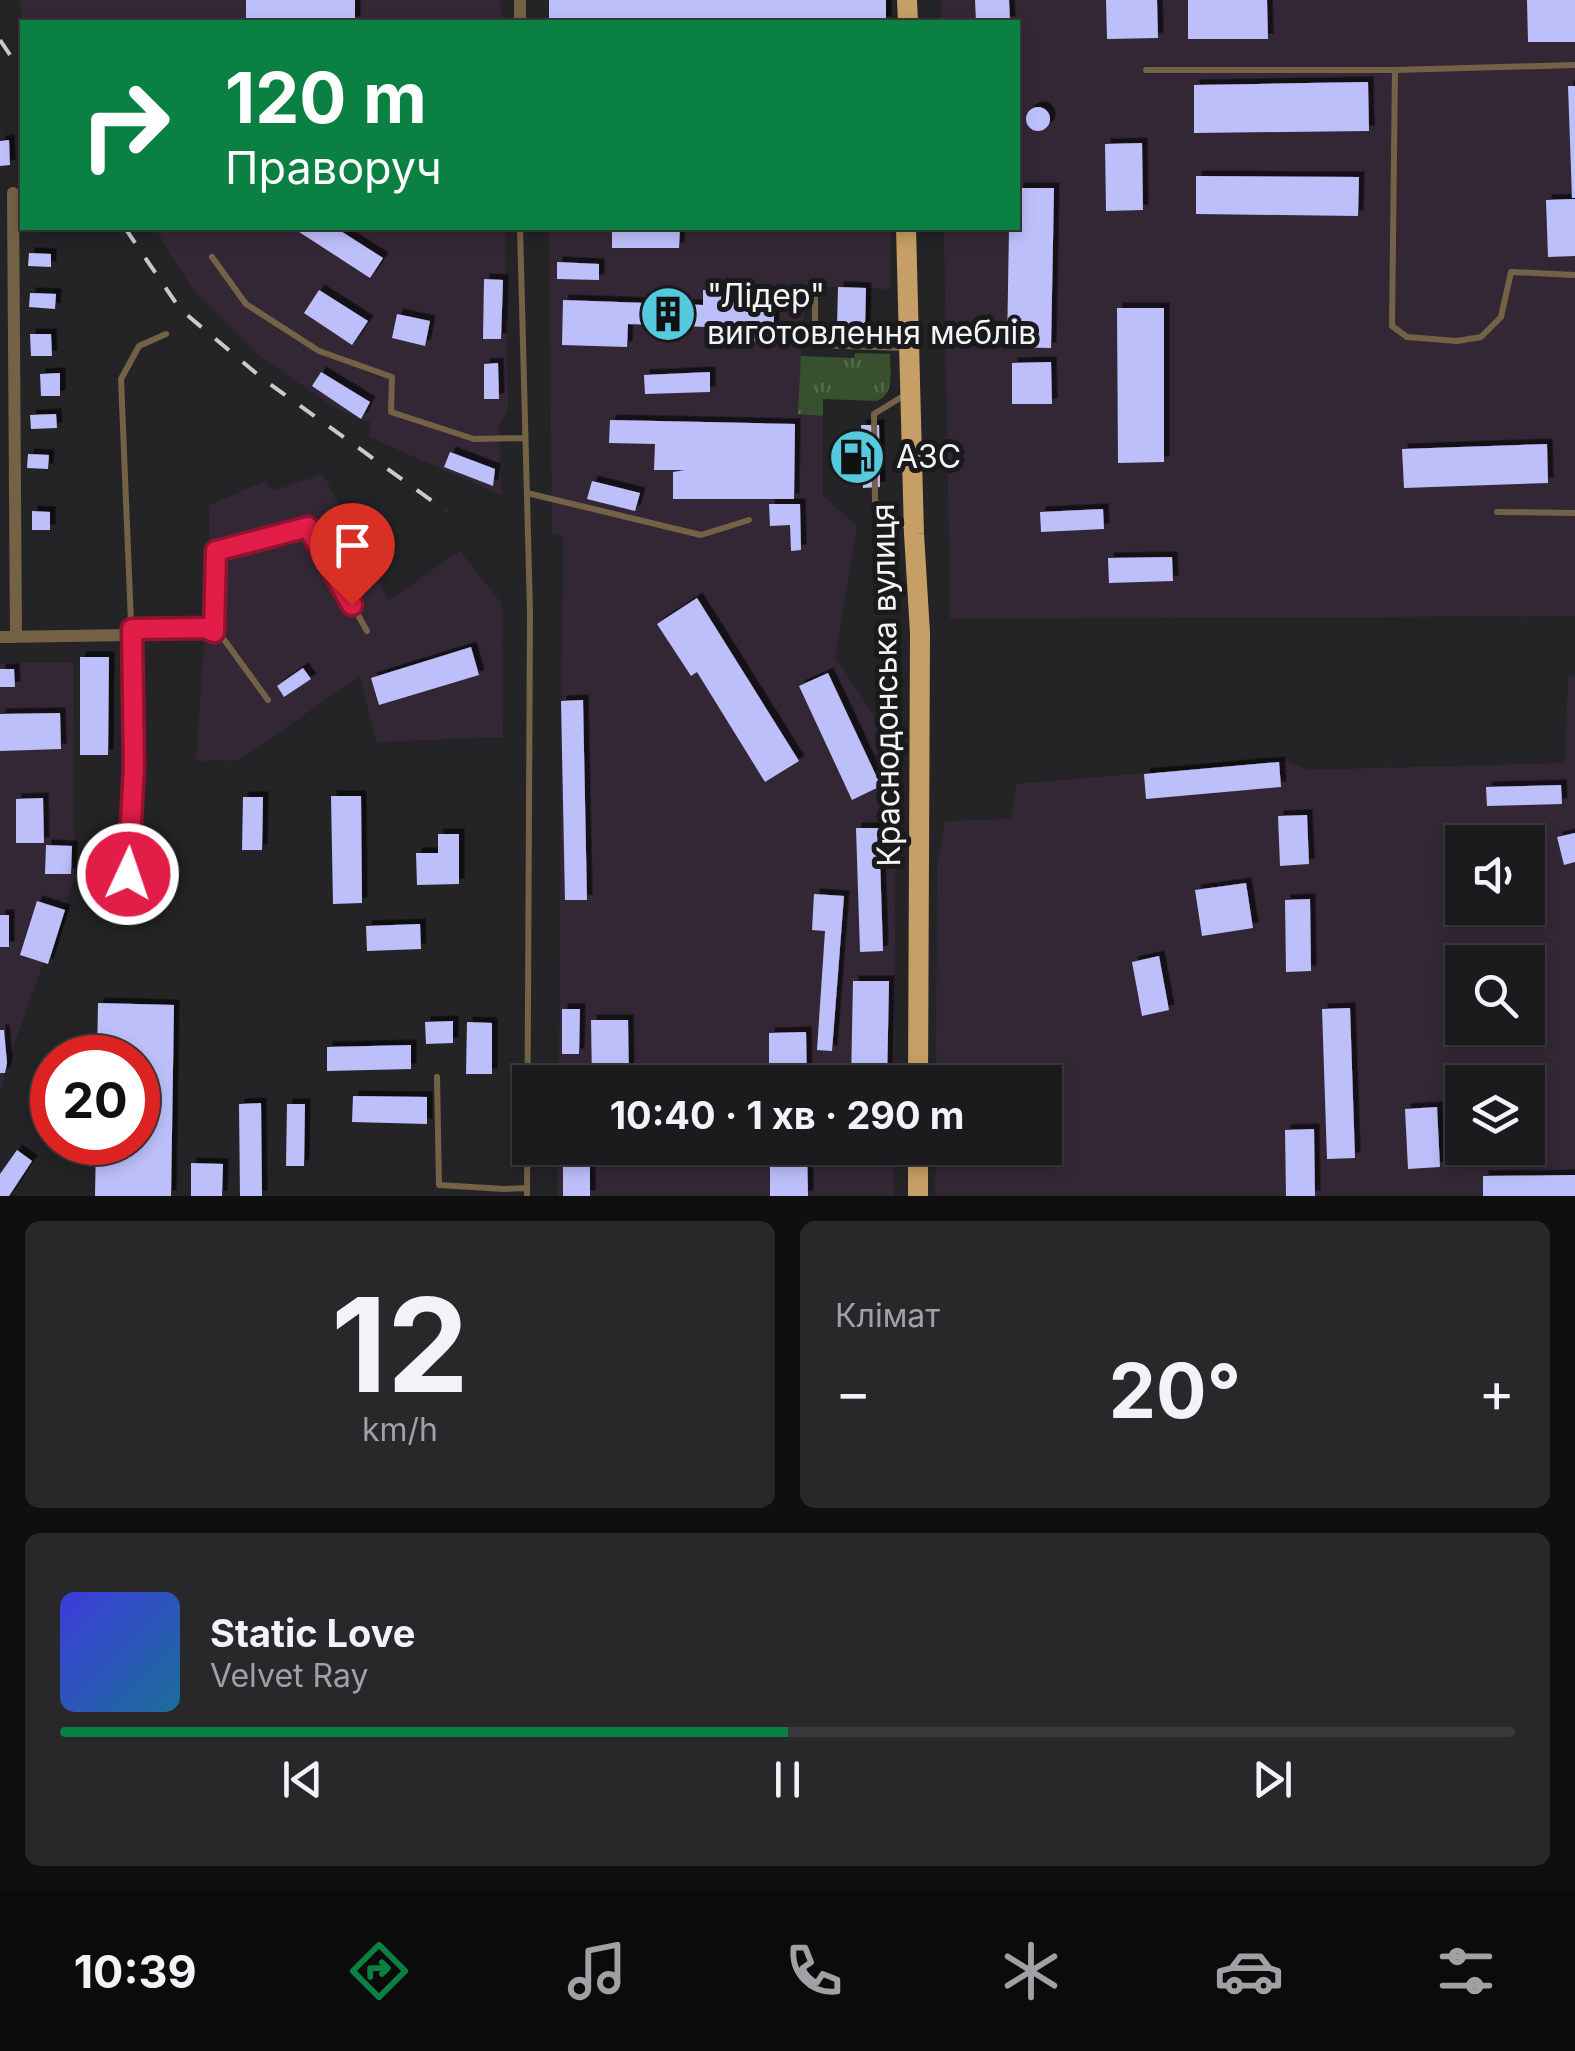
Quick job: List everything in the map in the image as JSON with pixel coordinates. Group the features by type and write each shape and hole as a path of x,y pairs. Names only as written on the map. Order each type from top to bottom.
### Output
{"main road":[{"name":"Краснодонська вулиця","path":"906,230 920,634 918,1065"},
{"path":"918,1165 918,1196"}],"street":[{"path":"12,193 16,637"},
{"path":"0,637 133,632"}],"lane":[{"path":"1146,70 1575,66"},
{"path":"1395,70 1392,326 1407,337 1456,341 1481,337 1502,317 1511,272 1575,275"},
{"path":"437,1077 439,1185 527,1192 530,612 520,230"},
{"path":"212,257 246,304 320,351 392,376 391,412 474,439 525,438"},
{"path":"815,298 815,345 910,348"},
{"path":"126,909 134,768 133,632 121,379 138,346 166,334"},
{"path":"910,392 874,414 875,500 914,534"},
{"path":"527,493 701,535 749,520"},
{"path":"1497,512 1575,512"},
{"path":"214,632 216,551 308,527 367,632"},
{"path":"133,632 205,628 220,634 268,700"}],"shaded area":[{"path":"19,0 500,0 502,20 23,20"},
{"path":"941,0 1575,0 1575,616 950,619 944,230 1020,230 1020,20 941,20"},
{"path":"156,230 505,230 508,410 499,425 501,495 369,437 371,423 334,407 260,357 193,290"},
{"path":"549,230 891,230 890,289 805,286 799,409 823,416 823,496 857,526 835,657 896,748 894,1065 559,1065 563,536 552,533"},
{"path":"323,474 389,600 460,551 502,604 503,737 376,742 360,676 239,760 196,761 209,568 209,505 265,481 273,491"},
{"path":"73,662 74,880 7,1063 0,1094 0,663"},
{"path":"1568,676 1575,677 1575,1196 935,1196 936,1165 1062,1165 1062,1065 936,1065 937,869 945,821 1011,819 1016,784 1288,761 1308,770 1565,763"},
{"path":"558,1165 894,1165 894,1196 558,1196"}],"green space":[{"path":"855,353 890,354 890,381 883,398 823,399 823,416 798,414 801,356 854,358"}],"building":[{"path":"246,0 355,0 355,20 246,20"},
{"path":"549,0 886,0 886,20 549,20"},
{"path":"975,0 1009,0 1010,20 976,20"},
{"path":"1106,0 1157,0 1158,38 1107,39"},
{"path":"1188,0 1267,0 1268,39 1188,39"},
{"path":"1527,0 1575,0 1575,42 1528,42"},
{"path":"1368,82 1369,131 1194,133 1194,85"},
{"path":"1568,86 1575,86 1575,198 1572,198"},
{"path":"1038,107 1050,119 1038,131 1026,119"},
{"path":"9,140 10,165 0,166 0,141"},
{"path":"1142,143 1143,210 1106,211 1105,144"},
{"path":"1196,176 1359,177 1358,216 1196,214"},
{"path":"1020,188 1054,188 1051,348 1007,347 1009,230 1020,230"},
{"path":"1575,199 1575,256 1548,257 1546,200"},
{"path":"296,230 339,230 383,258 370,278"},
{"path":"612,230 680,230 679,248 612,248"},
{"path":"29,253 51,254 51,267 28,266"},
{"path":"557,262 599,264 599,280 557,279"},
{"path":"484,279 503,280 501,339 483,339"},
{"path":"838,287 866,288 865,328 837,327"},
{"path":"319,290 368,321 352,345 304,313"},
{"name":"\"Лідер\" виготовлення меблів","path":"703,290 775,292 773,342 707,339 707,327 628,324 627,347 562,345 563,300 703,305"},
{"path":"30,293 56,294 55,309 29,307"},
{"path":"1117,308 1164,308 1164,462 1118,463"},
{"path":"397,314 430,321 425,346 392,338"},
{"path":"30,334 51,334 52,356 31,356"},
{"path":"1051,362 1052,404 1012,404 1012,363"},
{"path":"498,363 499,399 484,399 484,364"},
{"path":"321,372 370,402 361,419 312,386"},
{"path":"710,372 710,392 645,394 644,375"},
{"path":"60,373 60,396 41,396 40,374"},
{"path":"56,414 57,428 31,429 30,415"},
{"path":"610,420 795,424 794,499 673,499 673,472 685,470 654,470 655,444 609,443"},
{"path":"861,425 879,425 880,487 863,488 862,470 848,470 848,444 862,444"},
{"path":"1547,444 1548,483 1404,488 1402,449"},
{"path":"450,452 495,469 493,486 444,467"},
{"path":"28,454 49,455 48,469 27,468"},
{"path":"592,481 640,493 635,511 587,499"},
{"path":"769,504 800,504 801,550 791,551 790,525 770,526"},
{"path":"1103,509 1104,529 1041,532 1040,512"},
{"path":"32,511 50,512 50,530 32,530"},
{"path":"1172,557 1173,581 1109,583 1108,558"},
{"path":"697,598 799,761 765,782 697,672 691,676 657,624"},
{"path":"471,647 479,675 379,705 371,678"},
{"path":"80,657 109,657 108,755 80,755"},
{"path":"303,668 311,679 284,697 277,686"},
{"path":"0,669 14,669 15,687 0,687"},
{"path":"828,673 881,786 852,800 799,686"},
{"path":"583,700 587,900 565,900 561,701"},
{"path":"60,713 61,749 0,751 0,714"},
{"path":"1279,762 1281,787 1146,799 1144,774"},
{"path":"1561,785 1562,804 1487,806 1486,787"},
{"path":"331,796 361,796 362,903 333,904"},
{"path":"243,797 263,797 262,850 242,850"},
{"path":"43,798 44,843 16,843 16,799"},
{"path":"1307,815 1309,864 1280,866 1278,816"},
{"path":"856,828 879,828 883,951 860,952"},
{"path":"1575,833 1575,862 1564,865 1557,837"},
{"path":"438,834 459,834 459,884 417,885 416,853 438,853"},
{"path":"46,845 72,846 71,874 45,874"},
{"path":"1246,883 1253,928 1202,936 1195,890"},
{"path":"814,894 844,896 832,1051 817,1050 825,931 812,930"},
{"path":"1310,899 1311,971 1286,972 1285,900"},
{"path":"37,901 65,910 48,964 20,955"},
{"path":"0,915 9,915 9,947 0,947"},
{"path":"420,924 421,949 367,951 366,926"},
{"path":"1159,956 1169,1010 1142,1016 1132,962"},
{"path":"853,981 889,981 887,1065 851,1065"},
{"path":"98,1003 174,1005 171,1196 95,1196 96,1165 160,1165 160,1035 97,1035"},
{"path":"1350,1008 1355,1158 1327,1159 1322,1009"},
{"path":"562,1009 580,1009 579,1054 562,1054"},
{"path":"591,1020 628,1020 629,1065 592,1065"},
{"path":"453,1021 453,1043 426,1044 425,1022"},
{"path":"467,1022 492,1023 492,1074 466,1074"},
{"path":"0,1030 4,1030 5,1073 0,1073"},
{"path":"806,1032 807,1065 769,1065 769,1033"},
{"path":"411,1045 411,1069 327,1071 327,1047"},
{"path":"353,1096 427,1097 427,1124 352,1122"},
{"path":"261,1103 262,1196 240,1196 239,1104"},
{"path":"287,1104 305,1104 304,1166 286,1166"},
{"path":"1437,1107 1440,1167 1408,1169 1405,1109"},
{"path":"1314,1129 1315,1196 1286,1196 1285,1130"},
{"path":"17,1150 30,1160 9,1196 0,1196 0,1174"},
{"path":"191,1163 223,1164 222,1196 191,1196"},
{"path":"563,1165 590,1165 590,1196 563,1196"},
{"path":"770,1165 807,1165 808,1196 770,1196"},
{"path":"1575,1175 1575,1196 1483,1196 1483,1176"}],"railway":[{"path":"0,40 20,70"},
{"path":"126,230 180,309 263,379 446,511"}],"place":[{"name":"\"Лідер\" виготовлення меблів","path":"668,314"},
{"name":"АЗС","path":"857,457"}],"route":[{"path":"128,874 134,768 132,629 205,628 214,632 216,551 308,527 352,605"}]}
